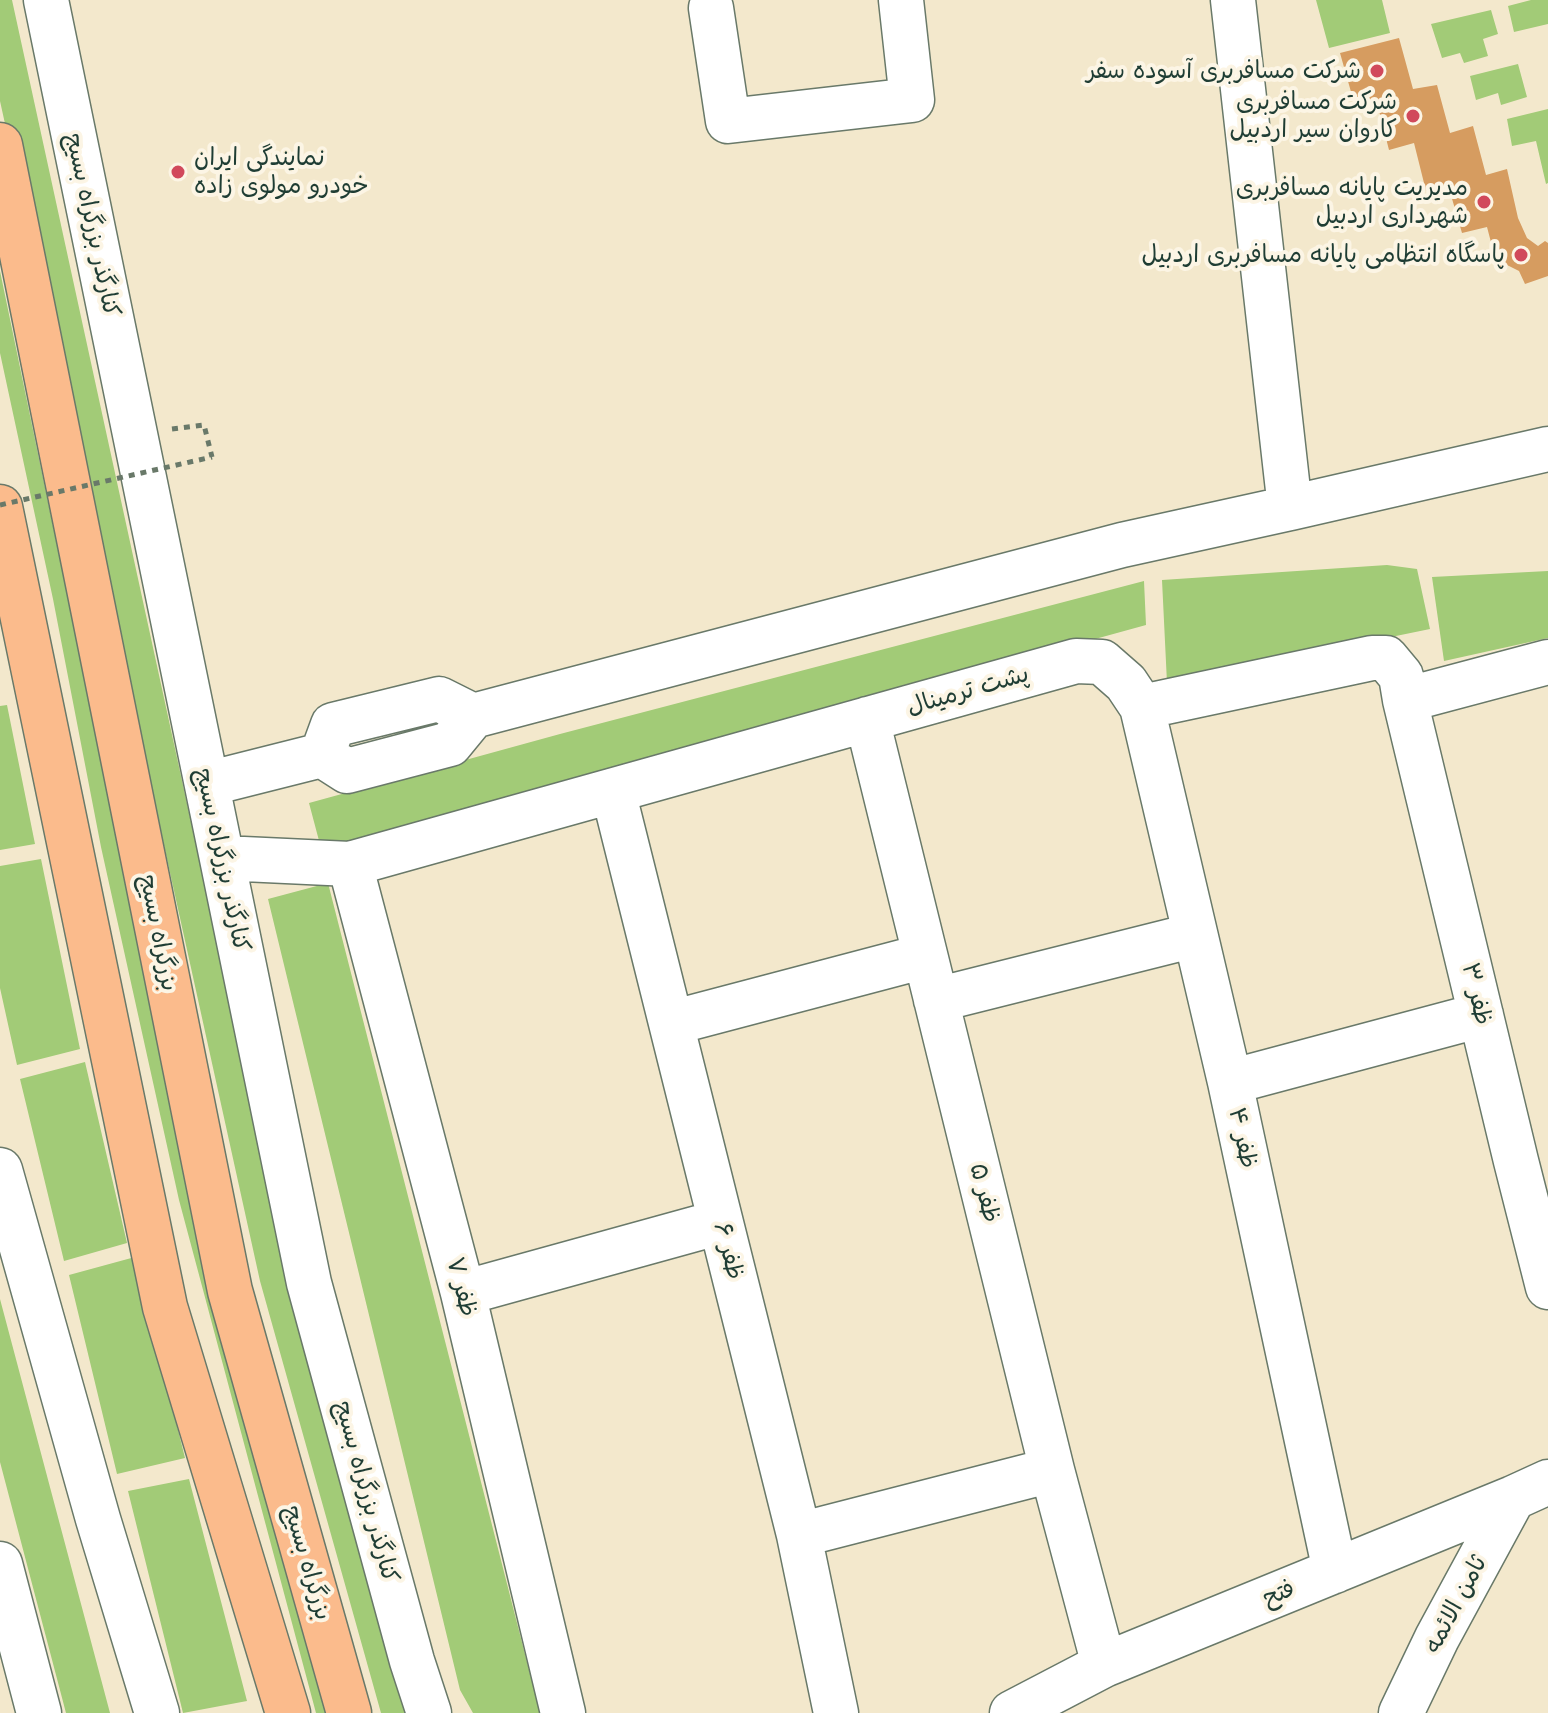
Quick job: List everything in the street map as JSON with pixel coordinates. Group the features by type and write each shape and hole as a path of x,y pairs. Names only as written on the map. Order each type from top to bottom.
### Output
{"highway":[{"name":"بزرگراه بسیج","path":"0,145 230,1291 349,1713"},
{"path":"0,506 165,1307 288,1713"}],"street":[{"name":"کنارگذر بزرگراه بسیج","path":"46,0 309,1283 429,1713"},
{"path":"711,8 728,121 912,100 901,0"},
{"path":"1233,0 1290,508"},
{"path":"207,784 322,755 347,771 450,744 473,716 1122,545 1548,449"},
{"path":"1142,707 1372,658 1386,658 1401,676 1405,700 1548,662"},
{"name":"پشت ترمینال","path":"222,858 350,864 1076,661 1102,662 1126,683 1142,707"},
{"name":"ظفر ۳","path":"1405,700 1481,1015 1532,1157 1548,1287"},
{"name":"ظفر ۴","path":"1142,707 1230,1082 1335,1571"},
{"name":"ظفر ۵","path":"867,719 1052,1470 1104,1665"},
{"name":"ظفر ۶","path":"613,791 799,1535 836,1713"},
{"name":"ظفر ۷","path":"350,864 463,1293 563,1713"},
{"path":"936,1000 1195,935"},
{"path":"671,1023 925,956"},
{"path":"1230,1082 1481,1015"},
{"path":"0,1170 98,1519 157,1713"},
{"path":"463,1293 720,1222"},
{"path":"799,1535 1052,1470"},
{"name":"فتح","path":"1019,1712 1104,1665 1531,1490"},
{"name":"ثامن الائمه","path":"1401,1713 1454,1608 1531,1490"},
{"path":"1414,1539 1435,1542 1450,1549 1455,1564 1454,1608"},
{"path":"0,1564 39,1713"}],"path":[{"path":"0,506 212,457 204,425"}],"green space":[{"path":"0,0 12,0 289,1272 410,1713 381,1713 260,1281 0,101"},
{"path":"1316,0 1382,0 1390,33 1329,48"},
{"path":"1531,0 1548,0 1548,24 1514,32 1508,6"},
{"path":"1491,10 1498,34 1483,39 1488,56 1464,63 1460,53 1442,58 1431,24"},
{"path":"1518,64 1527,97 1501,105 1498,93 1476,100 1470,76"},
{"path":"1548,109 1546,184 1536,141 1512,146 1507,119"},
{"path":"0,271 97,738 336,1713 316,1713 179,1200 101,847 53,599 0,353"},
{"path":"1387,565 1417,569 1430,629 1167,683 1162,580"},
{"path":"1548,571 1548,638 1444,661 1432,577"},
{"path":"1144,581 1146,625 322,852 309,803"},
{"path":"7,705 35,844 0,850 0,706"},
{"path":"41,859 80,1049 17,1065 0,988 0,866"},
{"path":"328,883 540,1713 473,1713 460,1690 268,899"},
{"path":"85,1062 127,1243 64,1261 20,1079"},
{"path":"135,1257 185,1458 117,1474 69,1275"},
{"path":"0,1299 110,1713 66,1713 0,1462"},
{"path":"189,1479 247,1701 183,1713 128,1491"}],"building":[{"path":"1399,38 1413,89 1437,85 1450,133 1473,126 1486,175 1507,169 1518,218 1527,238 1538,246 1545,241 1548,243 1548,276 1525,284 1519,271 1507,265 1498,269 1487,227 1462,233 1448,185 1426,191 1414,143 1389,150 1376,99 1355,106 1340,53"}],"place":[{"name":"شرکت مسافربری آسوده سفر","path":"1377,71"},
{"name":"شرکت مسافربری کاروان سیر اردبیل","path":"1413,116"},
{"name":"نمایندگی ایران خودرو مولوی زاده","path":"178,172"},
{"name":"مدیریت پایانه مسافربری شهرداری اردبیل","path":"1484,202"},
{"name":"پاسگاه انتظامی پایانه مسافربری اردبیل","path":"1521,255"}]}
